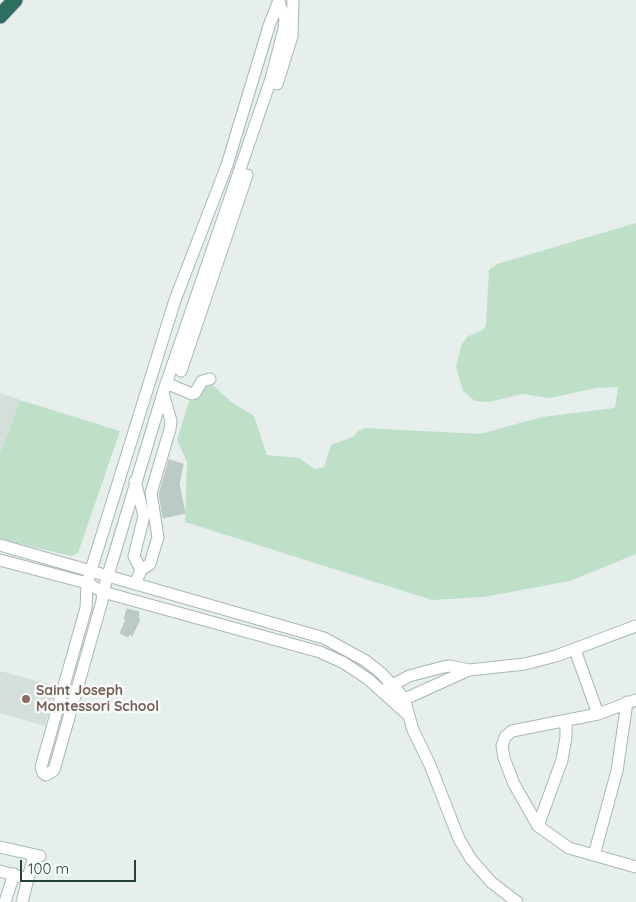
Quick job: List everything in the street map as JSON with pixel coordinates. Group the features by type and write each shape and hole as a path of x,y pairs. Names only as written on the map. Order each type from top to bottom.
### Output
{"highway":[{"path":"0,16 15,0"}],"street":[{"path":"181,371 292,36 293,0"},
{"path":"279,1 285,19 284,29 271,79 164,388 107,577 102,602 54,770 46,775 41,767 86,608 87,583 90,571 175,300 227,165 268,26 279,1"},
{"path":"231,152 245,157"},
{"path":"227,165 241,170"},
{"path":"164,388 195,394 202,381 210,378"},
{"path":"135,584 141,570 150,564 158,537 151,493 171,421 164,388"},
{"path":"120,474 135,481"},
{"path":"135,481 144,516 134,556 141,570"},
{"path":"0,545 324,638 351,652 381,673 387,688"},
{"path":"0,560 87,583 103,592 320,652 344,663 387,688 408,714 460,839 471,859 491,882 517,902"},
{"path":"276,641 281,625"},
{"path":"399,701 469,670 525,664 575,650 636,626"},
{"path":"575,650 598,714"},
{"path":"387,688 409,676 443,666 469,670"},
{"path":"631,701 598,714 512,732 505,737 502,746 504,758 514,784 538,826 569,848 636,867"},
{"path":"594,855 617,771 631,701"},
{"path":"538,826 562,760 566,737 566,722"},
{"path":"0,847 38,856 28,878 22,902"},
{"path":"0,871 28,878"},
{"path":"4,896 14,874"}],"shaded area":[{"path":"0,393 20,400 0,454"},
{"name":"Saint Joseph Montessori School","path":"0,671 56,686 45,726 0,713"}],"green space":[{"path":"636,223 636,554 570,581 484,597 432,600 185,522 187,462 177,440 189,401 198,396 205,382 211,383 230,401 254,416 267,455 299,458 315,469 324,467 331,445 353,437 357,432 365,428 480,434 542,417 615,408 618,387 596,388 550,398 523,394 489,402 475,401 463,391 456,367 461,346 467,337 483,330 486,325 489,270 497,264"},
{"path":"20,400 120,431 78,553 71,556 0,539 0,454"}],"building":[{"path":"169,460 183,464 179,484 185,513 163,518 159,494"},
{"path":"127,609 139,612 138,618 140,619 132,636 129,634 128,637 120,633 126,620 124,619"}],"place":[{"name":"Saint Joseph Montessori School","path":"26,699"}]}
